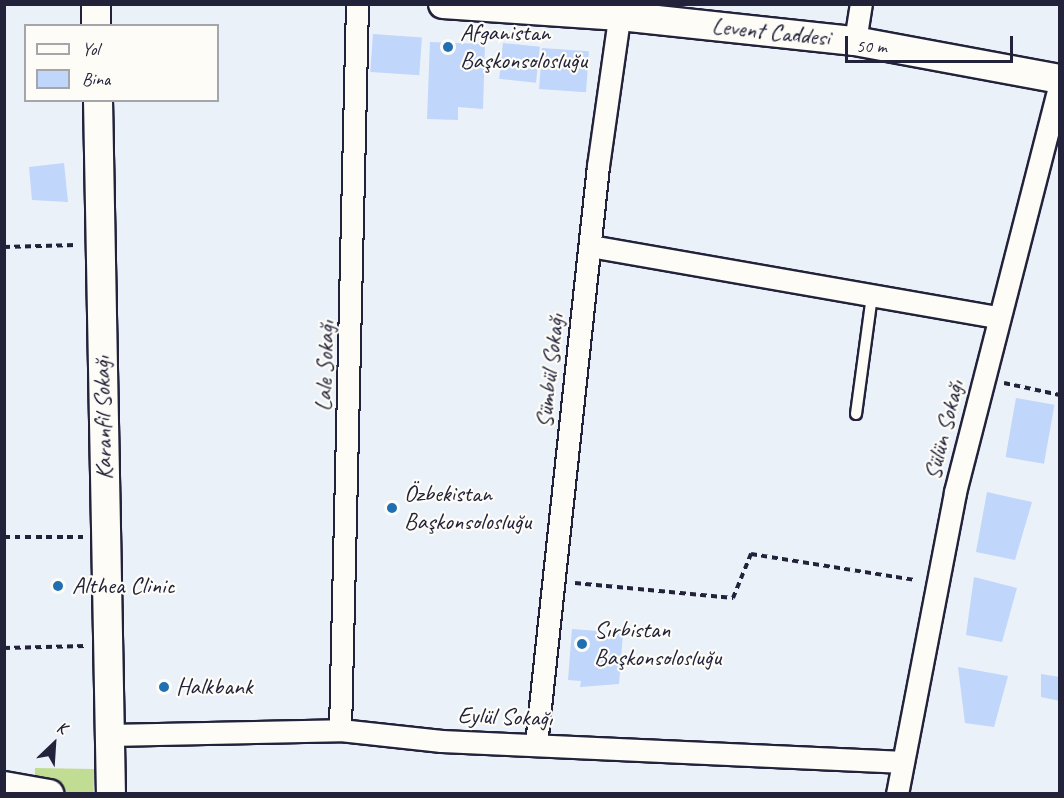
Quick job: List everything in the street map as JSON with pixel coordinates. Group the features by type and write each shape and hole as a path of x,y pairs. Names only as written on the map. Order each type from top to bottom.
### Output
{"street":[{"path":"96,4 96,24"},
{"name":"Lale Sokağı","path":"340,729 357,4"},
{"name":"Levent Caddesi","path":"443,4 621,10 855,41 1059,80"},
{"path":"855,41 861,4"},
{"name":"Sümbül Sokağı","path":"536,744 590,246 621,10"},
{"name":"Sülün Sokağı","path":"897,794 900,762 936,583 997,317 1059,80"},
{"name":"Karanfil Sokağı","path":"98,102 111,794"},
{"path":"590,246 997,317"},
{"name":"Eylül Sokağı","path":"109,735 340,729 536,744 900,762"},
{"path":"15,789 49,794"}],"lane":[{"path":"856,414 872,295"}],"path":[{"path":"4,247 100,244"},
{"path":"983,378 1059,395"},
{"path":"4,537 105,537"},
{"path":"553,581 733,598 751,554 936,583"},
{"path":"4,648 107,646"}],"green space":[{"path":"35,768 94,769 94,794 35,793"}],"building":[{"path":"373,34 422,37 419,75 370,72"},
{"path":"430,42 485,44 483,109 458,107 458,120 427,119"},
{"path":"503,43 540,47 536,83 499,79"},
{"path":"542,48 589,51 586,92 539,89"},
{"path":"64,163 68,202 32,200 29,167"},
{"path":"1016,398 1054,405 1044,464 1006,457"},
{"path":"987,492 1032,502 1015,560 976,552"},
{"path":"974,577 1017,588 1002,642 966,635"},
{"path":"572,629 623,633 619,684 580,687 581,681 568,680"},
{"path":"958,667 1008,676 994,727 965,723"},
{"path":"1041,674 1060,677 1060,701 1041,697"}],"place":[{"name":"Afganistan Başkonsolosluğu","path":"448,47"},
{"name":"Özbekistan Başkonsolosluğu","path":"392,508"},
{"name":"Althea Clinic","path":"58,586"},
{"name":"Sırbistan Başkonsolosluğu","path":"582,644"},
{"name":"Halkbank","path":"164,687"}]}
